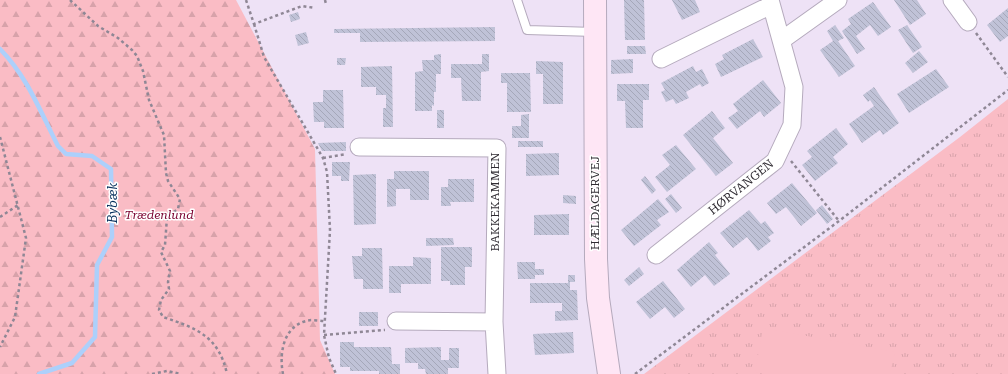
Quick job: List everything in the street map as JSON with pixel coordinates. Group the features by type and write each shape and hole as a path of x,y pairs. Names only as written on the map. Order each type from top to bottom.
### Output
{"street":[{"name":"HÆLDAGERVEJ","path":"595,0 596,258 599,306 609,374"},
{"path":"782,40 838,0"},
{"path":"952,0 968,22"},
{"name":"HØRVANGEN","path":"656,255 775,161 792,125 794,87 782,40 770,2 660,59"},
{"name":"BAKKEKAMMEN","path":"359,147 497,148 494,322 497,374"},
{"path":"396,322 494,322"}],"lane":[{"path":"517,0 527,30 596,32"}],"path":[{"path":"70,0 98,26 118,38 132,50 143,71 149,100 164,135 166,173 168,181 180,199 178,208 167,218 165,245 161,252 170,271 168,282 169,289 161,300 159,310 163,317 191,326 208,339 220,354 227,374"},
{"path":"246,0 264,57 323,158 327,172 330,230 324,335 329,358 336,374"},
{"path":"325,0 326,4"},
{"path":"254,24 302,6 314,8"},
{"path":"968,22 1008,77"},
{"path":"635,374 839,221 1008,90"},
{"path":"0,137 26,238 14,317 0,348"},
{"path":"323,158 355,152 359,147"},
{"path":"781,148 839,221"},
{"path":"0,217 18,206"},
{"path":"283,374 281,364 282,347 291,329 306,321 325,321"},
{"path":"324,335 387,330 396,322"},
{"path":"152,374 167,371 181,374"}],"green space":[{"name":"Trædenlund","path":"0,0 236,0 315,149 320,340 335,374 0,374"},
{"path":"1008,99 1008,374 644,374 960,137"},
{"path":"763,328 895,352 890,374 766,374 755,372"}],"building":[{"path":"624,0 644,0 645,40 625,40"},
{"path":"672,0 695,0 700,12 682,20"},
{"path":"894,0 917,0 926,14 910,25"},
{"path":"873,2 891,27 878,36 870,25 856,36 865,49 857,54 842,31 851,24 848,19"},
{"path":"1008,8 1008,36 1000,42 987,25"},
{"path":"298,12 300,19 291,22 289,15"},
{"path":"835,25 844,38 838,41 855,66 839,77 820,50 833,41 827,31"},
{"path":"907,25 922,47 913,53 898,30"},
{"path":"495,27 495,41 360,42 360,33 334,33 334,29"},
{"path":"306,32 309,43 298,46 295,35"},
{"path":"753,39 763,57 721,77 715,64 724,59 722,55"},
{"path":"627,46 645,46 646,54 627,54"},
{"path":"919,51 928,62 913,73 905,63"},
{"path":"441,54 441,74 436,74 436,92 434,92 434,106 432,105 432,111 415,111 415,72 423,71 422,60 434,60 434,55"},
{"path":"482,54 489,54 489,71 481,72 481,101 462,101 461,78 451,78 451,64 482,64"},
{"path":"337,58 346,58 345,65 337,65"},
{"path":"633,59 633,73 611,74 611,60"},
{"path":"536,61 563,62 563,104 543,104 543,74 536,74"},
{"path":"392,66 393,127 383,127 383,108 386,108 386,95 376,95 376,87 361,87 361,67"},
{"path":"693,66 696,72 702,69 709,83 702,87 700,84 686,92 689,98 676,104 673,99 666,102 661,92 665,90 661,83"},
{"path":"936,69 949,87 909,113 897,94"},
{"path":"501,73 530,73 531,112 507,112 507,83 501,83"},
{"path":"763,80 781,103 764,117 760,111 737,129 728,118 738,111 733,104"},
{"path":"617,84 649,84 649,100 643,100 643,128 626,128 625,101 617,101"},
{"path":"874,87 899,123 883,135 880,130 862,143 849,124 874,106 870,100 868,102 863,95"},
{"path":"323,90 343,90 344,128 324,128 324,122 314,122 313,102 323,102"},
{"path":"437,110 444,110 444,128 437,128"},
{"path":"712,111 725,128 713,138 733,163 716,176 683,135"},
{"path":"529,114 529,138 512,138 512,126 521,126 521,115"},
{"path":"836,128 848,144 833,157 838,163 815,181 802,165 812,157 807,151"},
{"path":"518,141 543,141 543,147 518,147"},
{"path":"346,142 346,151 322,151 318,143"},
{"path":"676,145 696,169 667,192 655,177 670,165 662,155"},
{"path":"559,153 559,175 526,176 526,154"},
{"path":"332,162 350,162 349,181 341,181 341,176 332,176"},
{"path":"394,171 429,171 429,200 410,200 410,189 396,189 396,206 387,207 387,179 394,179"},
{"path":"376,174 376,224 354,225 353,175"},
{"path":"645,176 656,190 652,194 641,180"},
{"path":"448,179 474,179 474,202 450,202 451,206 441,206 441,187 448,187"},
{"path":"792,183 817,213 801,226 786,207 776,214 767,203"},
{"path":"671,194 682,208 676,213 665,199"},
{"path":"563,195 576,196 576,204 563,203"},
{"path":"658,199 669,212 657,220 661,225 634,246 621,230"},
{"path":"822,205 833,219 827,224 816,210"},
{"path":"749,210 761,224 765,221 774,233 768,237 771,241 758,251 747,237 733,248 720,233"},
{"path":"569,214 569,235 534,235 534,215"},
{"path":"426,238 453,238 454,245 426,246"},
{"path":"709,242 718,253 715,255 730,274 714,286 705,275 691,287 677,270"},
{"path":"441,247 472,247 472,267 465,267 465,285 450,285 450,281 441,281"},
{"path":"362,248 382,248 383,289 363,289 363,279 354,279 352,256 362,256"},
{"path":"413,257 431,258 431,284 401,284 401,293 389,293 389,266 413,266"},
{"path":"517,262 535,262 535,269 544,269 544,275 535,275 535,279 518,279"},
{"path":"639,267 644,274 629,286 624,280"},
{"path":"568,275 575,275 575,282 570,282 570,290 577,290 578,320 555,321 555,311 562,311 562,303 530,303 530,283 568,283"},
{"path":"663,281 685,309 674,318 665,307 650,319 636,302"},
{"path":"359,312 378,312 378,326 359,326"},
{"path":"573,332 574,353 535,355 533,334"},
{"path":"340,342 354,342 354,347 391,347 392,364 400,364 400,374 379,374 379,371 350,371 350,367 340,367"},
{"path":"441,347 441,360 449,360 449,348 459,348 459,368 448,368 448,374 426,374 425,369 418,369 418,363 405,363 405,348"}],"waterway":[{"name":"Bybæk","path":"0,49 10,60 26,83 58,146 66,154 92,156 111,169 112,237 97,265 95,337 72,363 39,374"}]}
